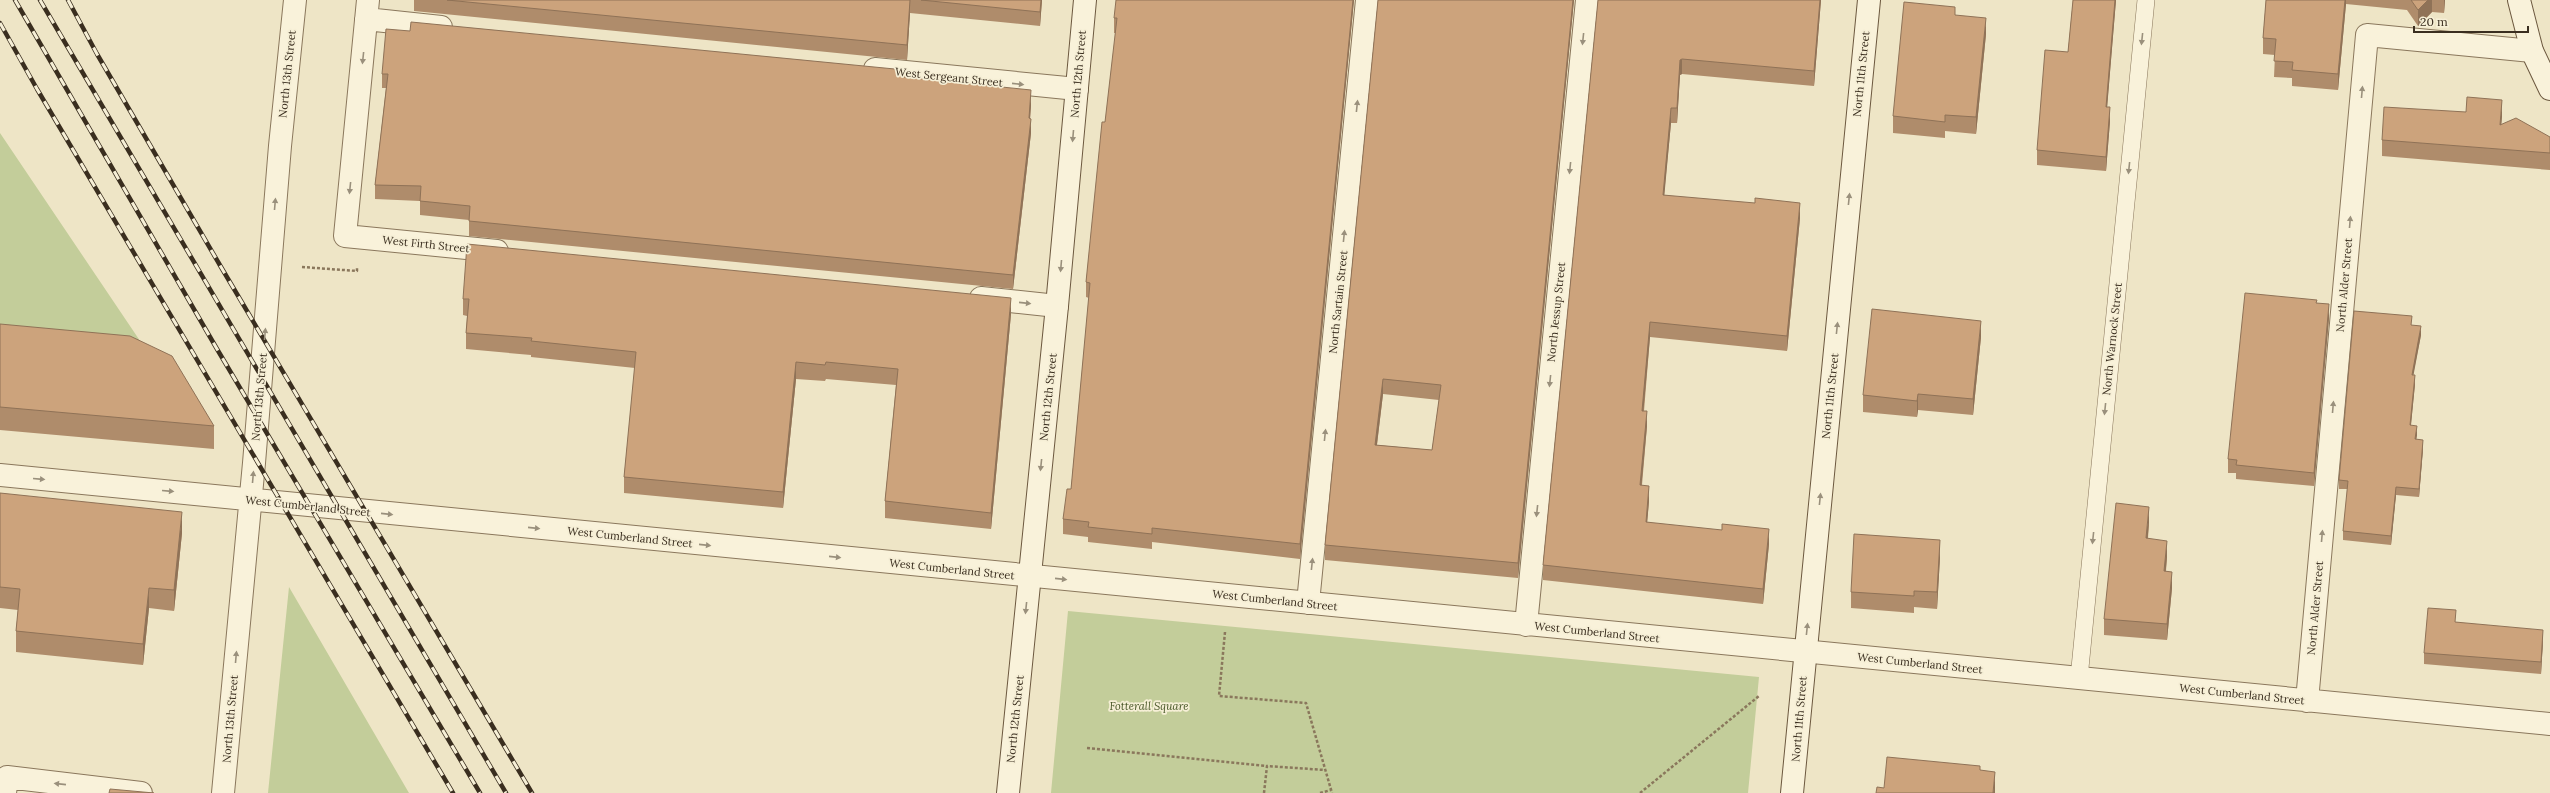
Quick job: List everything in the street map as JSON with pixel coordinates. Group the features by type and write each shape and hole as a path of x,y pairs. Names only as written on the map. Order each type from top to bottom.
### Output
{"street":[{"name":"North 13th Street","path":"223,793 251,500 270,264 295,0"},
{"name":"North 12th Street","path":"1008,793 1057,306 1085,0"},
{"name":"North Sartain Street","path":"1308,603 1367,0"},
{"name":"North Jessup Street","path":"1526,625 1587,0"},
{"name":"North 11th Street","path":"1792,793 1869,0"},
{"path":"2519,0 2532,50 2550,89"},
{"path":"367,10 461,29"},
{"name":"West Firth Street","path":"367,10 345,236 518,253"},
{"name":"North Alder Street","path":"2307,701 2367,35 2532,50"},
{"name":"West Sergeant Street","path":"856,68 1077,89"},
{"path":"962,296 1057,306"},
{"name":"West Cumberland Street","path":"0,476 2550,724"},
{"path":"8,786 141,793"}],"lane":[{"name":"North Warnock Street","path":"2079,678 2146,0"}],"path":[{"path":"270,264 357,271 360,238"},
{"path":"1225,632 1219,696 1306,703 1331,791 1320,793"},
{"path":"1640,793 1759,696"},
{"path":"1087,748 1267,766 1325,770"},
{"path":"1264,793 1267,766"}],"green space":[{"path":"0,133 161,372 0,345"},
{"path":"289,587 409,793 268,793"},
{"name":"Fotterall Square","path":"1068,611 1759,677 1748,793 1051,793"}],"building":[{"path":"447,0 910,0 907,45"},
{"path":"921,0 1041,0 1040,12"},
{"path":"1116,0 1353,0 1300,544 1152,528 1152,534 1088,527 1089,522 1063,519 1067,489 1071,489 1090,283 1086,282 1102,122 1105,122 1117,18 1114,18"},
{"path":"1378,0 1573,0 1518,563 1325,545","holes":["1383,379 1441,385 1432,450 1375,445"]},
{"path":"1598,0 1820,0 1814,71 1682,59 1680,60 1677,108 1671,108 1663,195 1755,203 1755,198 1800,203 1787,336 1650,322 1642,411 1647,411 1640,485 1649,486 1646,522 1722,530 1722,524 1769,529 1763,589 1543,565"},
{"path":"2073,0 2115,0 2106,107 2110,107 2106,157 2037,150 2045,50 2068,52"},
{"path":"2266,0 2345,0 2338,74 2292,70 2293,62 2274,61 2276,39 2263,38"},
{"path":"2411,0 2428,0 2418,10"},
{"path":"1904,2 1955,7 1955,15 1986,18 1976,117 1945,115 1945,122 1893,116"},
{"path":"411,22 905,70 904,77 1031,90 1029,118 1031,119 1013,275 469,221 470,206 420,201 421,186 375,185 388,74 382,74 386,29 410,31"},
{"path":"2467,97 2502,100 2500,125 2516,118 2550,137 2550,153 2382,140 2384,107 2466,112"},
{"path":"467,244 1011,298 991,513 885,501 898,369 826,362 825,365 796,362 783,492 624,477 636,352 531,341 532,338 466,333 469,299 463,299"},
{"path":"2245,293 2317,300 2316,303 2329,304 2314,473 2236,465 2237,460 2228,459"},
{"path":"1872,309 1981,321 1973,399 1918,394 1917,401 1863,395"},
{"path":"2354,311 2412,316 2411,325 2421,326 2412,375 2415,375 2410,425 2417,426 2415,439 2423,440 2419,489 2396,487 2391,536 2343,531 2348,481 2339,480"},
{"path":"0,324 130,336 172,356 214,426 0,407"},
{"path":"0,493 182,512 174,590 149,588 143,644 16,631 20,589 0,587"},
{"path":"2116,503 2149,507 2146,538 2167,541 2164,571 2172,572 2167,624 2104,619"},
{"path":"1854,534 1940,540 1937,592 1914,591 1914,596 1851,592"},
{"path":"2428,608 2456,610 2455,622 2543,630 2541,662 2424,653"},
{"path":"1887,757 1980,766 1980,770 1995,772 1993,793 1876,793 1877,787 1884,788"},
{"path":"110,789 154,793 109,793"}],"railway":[{"path":"15,0 217,349 480,793"},
{"path":"40,0 506,793"},
{"path":"68,0 97,54 221,267 532,793"},
{"path":"0,23 37,89 453,793"}]}
